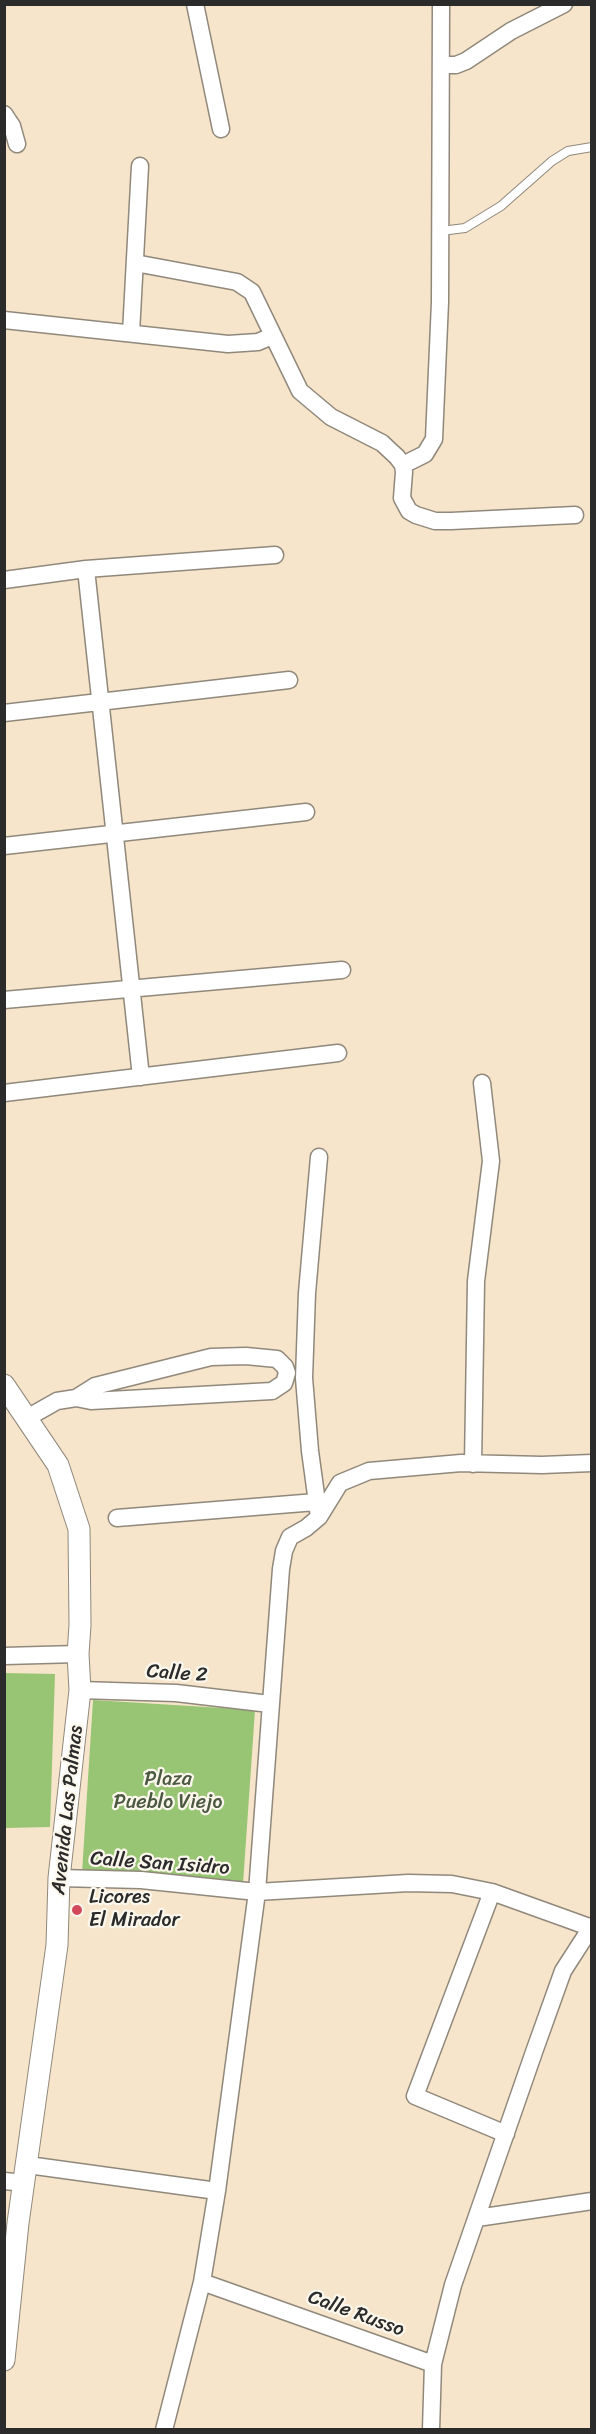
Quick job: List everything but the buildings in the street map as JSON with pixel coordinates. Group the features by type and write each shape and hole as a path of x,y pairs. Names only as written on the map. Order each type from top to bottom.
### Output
{"street":[{"path":"195,4 221,129"},
{"path":"403,465 425,454 434,439 440,324 441,4"},
{"path":"442,65 456,65 466,61 511,31 564,4"},
{"path":"4,114 12,126 17,144"},
{"path":"131,333 140,166"},
{"path":"135,263 237,282 245,286 257,299 272,336 300,391 331,417 382,443 403,465 402,498 404,504 416,515 451,521 575,515"},
{"path":"4,320 228,344 258,342 272,336"},
{"path":"4,579 86,569 275,555"},
{"path":"86,569 141,1077"},
{"path":"4,713 289,680"},
{"path":"4,846 306,812"},
{"path":"4,1000 342,970"},
{"path":"4,1093 338,1053"},
{"path":"473,1464 476,1281 490,1161 482,1083"},
{"path":"317,1509 304,1378 307,1293 319,1157"},
{"path":"27,1418 57,1401 76,1398 91,1401 272,1391 284,1383 287,1373 285,1367 277,1359 246,1356 211,1357 95,1386 76,1398"},
{"name":"Avenida Las Palmas","path":"4,1385 58,1465 79,1529 80,1625 78,1654 80,1690 59,1878 57,1945 19,2176 18,2223 4,2360"},
{"path":"164,2430 202,2282 218,2191 257,1892 270,1704 284,1551 290,1537 306,1528 317,1509 340,1483 357,1475 382,1469 473,1464 591,1463"},
{"path":"117,1518 317,1509"},
{"path":"4,1656 78,1654"},
{"name":"Calle 2","path":"80,1690 176,1693 270,1704"},
{"name":"Calle San Isidro","path":"59,1878 141,1880 257,1892 430,1882 452,1884 492,1892 591,1927"},
{"path":"492,1892 415,2096 506,2134"},
{"path":"431,2430 433,2364 453,2285 563,1971 591,1927"},
{"path":"19,2176 218,2191"},
{"path":"477,2218 591,2200"},
{"name":"Calle Russo","path":"202,2282 433,2364"}],"lane":[{"path":"441,231 465,228 501,206 552,161 568,151 591,147"}],"green space":[{"path":"5,1673 55,1674 50,1827 5,1828"},
{"name":"Plaza Pueblo Viejo","path":"93,1700 255,1710 243,1884 82,1873"}],"place":[{"name":"Licores El Mirador","path":"77,1910"}]}
